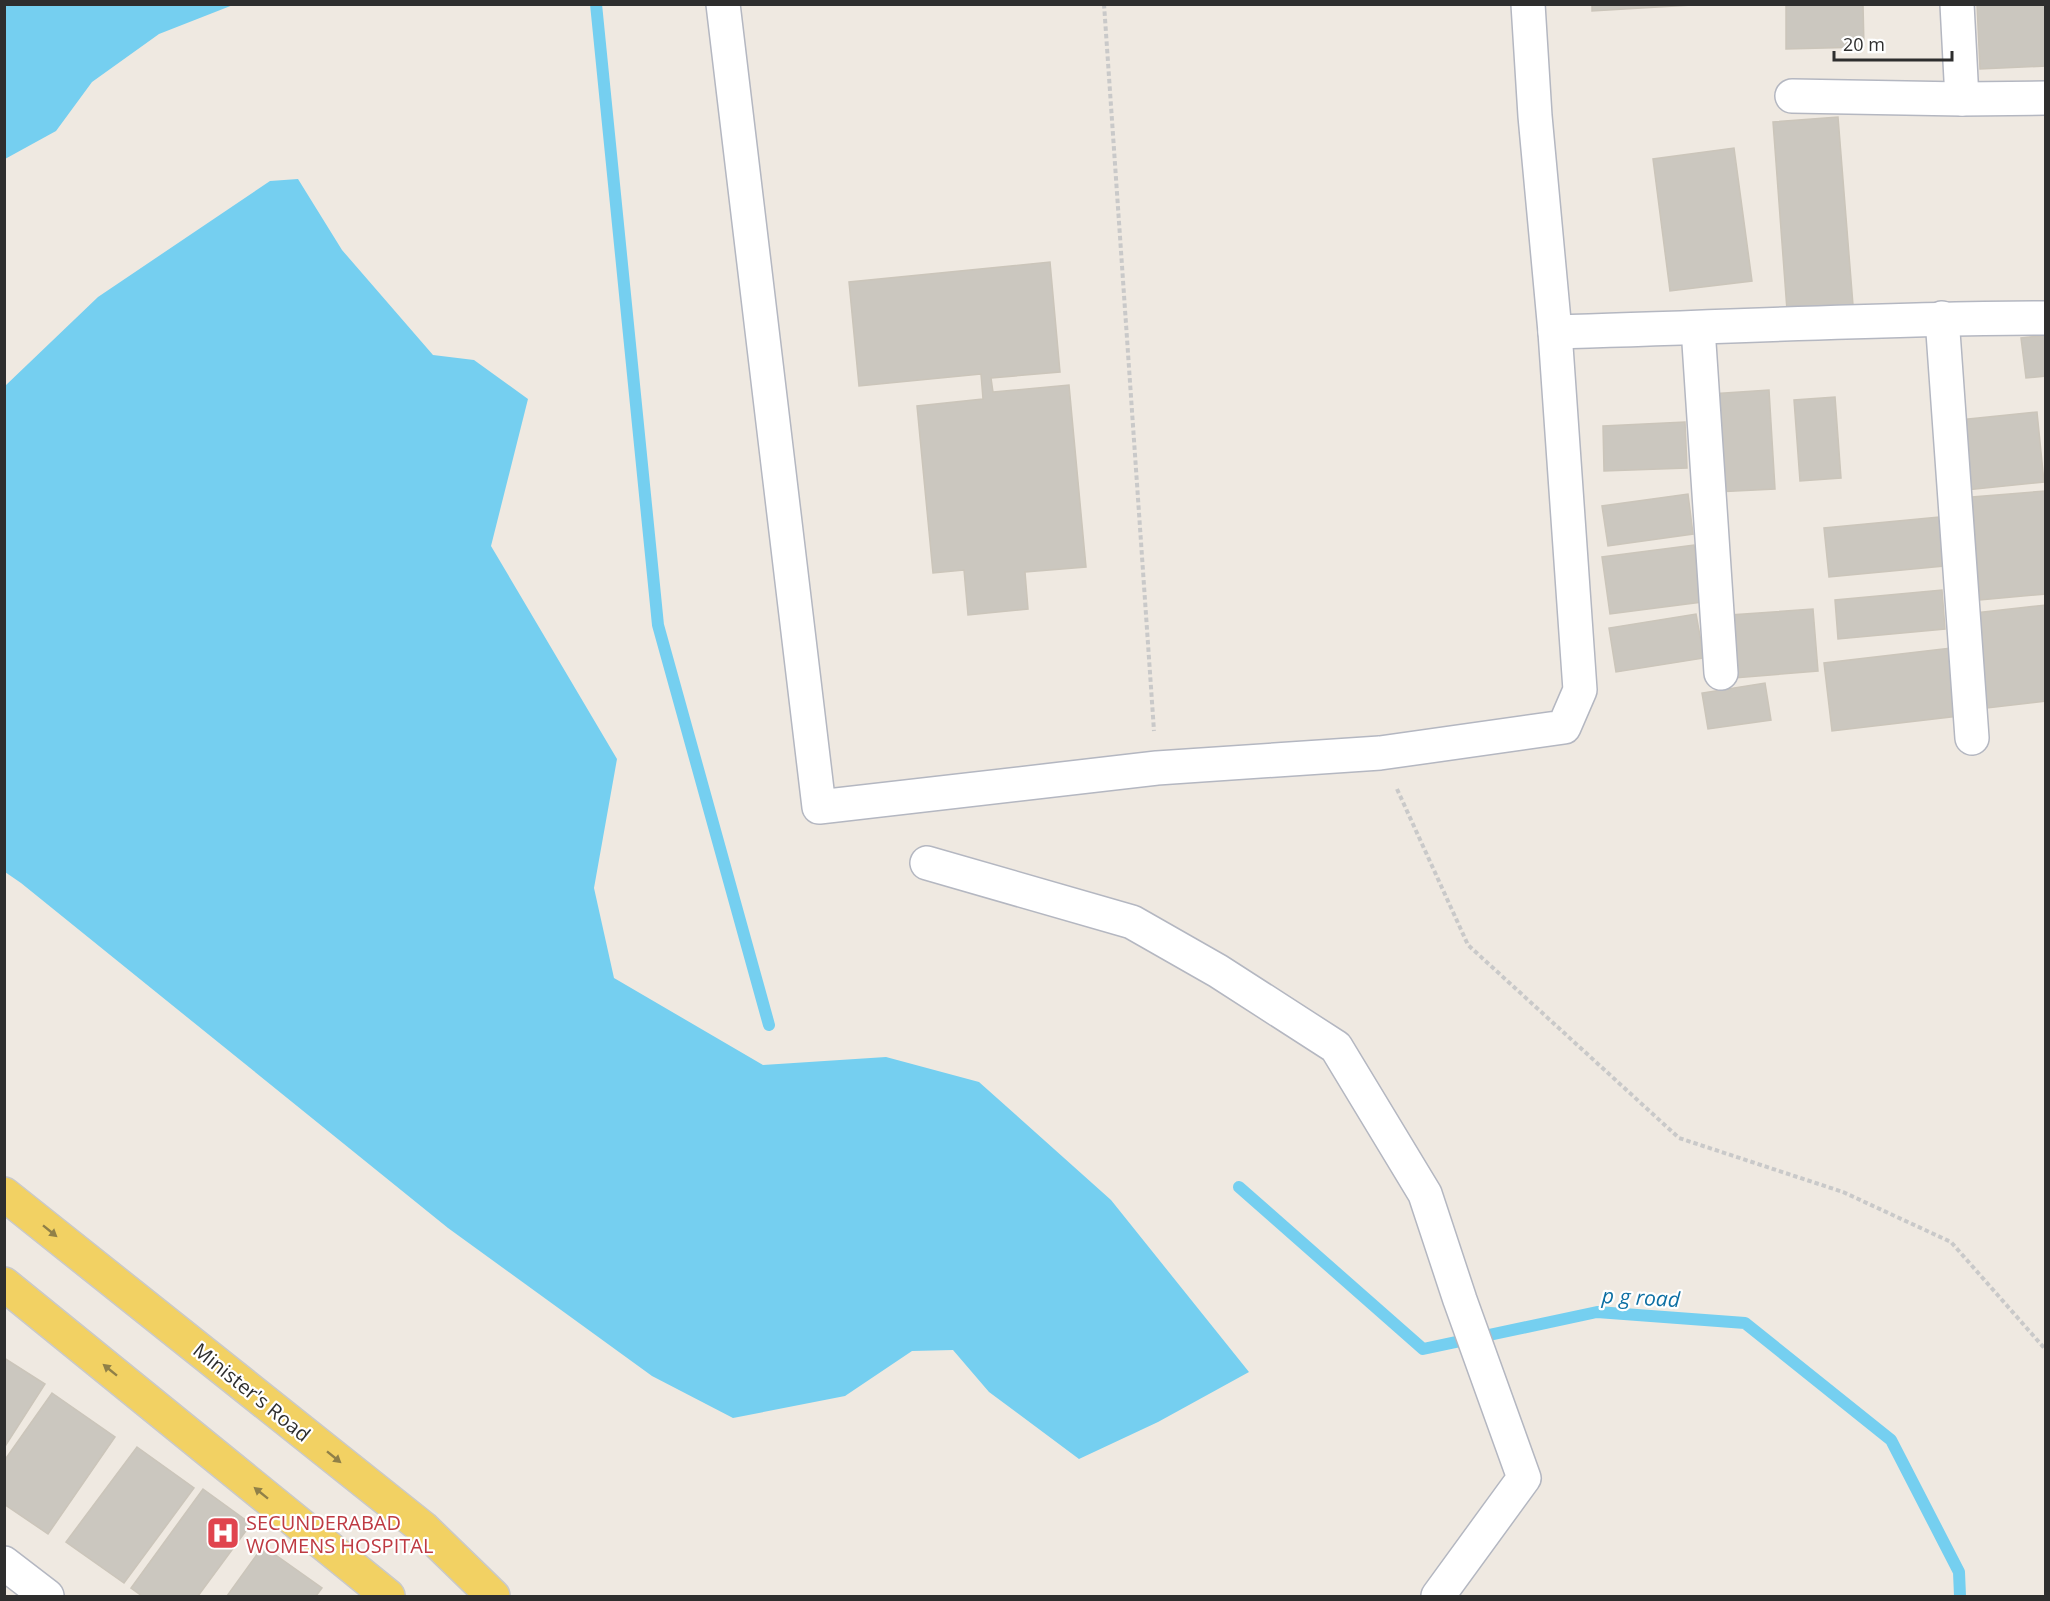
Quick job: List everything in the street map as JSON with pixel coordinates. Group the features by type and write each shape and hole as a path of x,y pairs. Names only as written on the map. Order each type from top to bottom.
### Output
{"main road":[{"name":"Minister's Road","path":"4,1194 423,1528 493,1596"},
{"path":"4,1284 388,1596"}],"street":[{"path":"723,4 819,807 1157,768 1380,753 1564,727 1580,690 1567,331 1535,116 1528,4"},
{"path":"1957,4 1962,99"},
{"path":"1792,96 2046,98"},
{"path":"1567,331 1942,318 2046,318"},
{"path":"1942,318 1972,738"},
{"path":"1698,328 1721,673"},
{"path":"927,863 1132,922 1218,971 1335,1047 1425,1194 1460,1300 1524,1478 1438,1596"},
{"path":"4,1563 47,1596"}],"path":[{"path":"1104,4 1157,768"},
{"path":"1380,753 1468,945 1679,1138 1843,1192 1951,1242 2046,1350"}],"water":[{"path":"5,4 233,5 159,34 92,82 56,131 5,159"},
{"path":"298,179 342,250 433,355 474,360 528,399 491,546 617,759 594,888 614,978 763,1065 886,1057 979,1082 1111,1200 1249,1372 1158,1422 1079,1459 989,1392 953,1350 912,1351 845,1396 733,1418 652,1376 448,1228 5,872 5,386 98,297 270,181"}],"building":[{"path":"1592,4 1709,4 1592,11"},
{"path":"1786,4 1863,4 1864,47 1786,49"},
{"path":"1977,4 2046,4 2046,66 1980,69"},
{"path":"1838,117 1853,305 1787,310 1773,122"},
{"path":"1734,148 1752,281 1670,291 1653,159"},
{"path":"1050,262 1060,372 991,378 993,392 1069,385 1086,567 1025,572 1028,609 968,615 964,570 933,573 917,406 983,399 981,374 859,386 849,282"},
{"path":"2046,335 2046,376 2026,378 2021,338"},
{"path":"1769,390 1775,489 1716,492 1710,394"},
{"path":"1835,397 1841,478 1800,481 1794,400"},
{"path":"2037,412 2044,482 1966,490 1959,420"},
{"path":"1685,422 1687,468 1604,471 1603,426"},
{"path":"2045,491 2046,594 1980,600 1972,497"},
{"path":"1688,494 1693,534 1608,546 1602,506"},
{"path":"1939,517 1944,566 1829,577 1824,528"},
{"path":"1694,545 1702,602 1610,614 1602,557"},
{"path":"1942,590 1945,629 1838,639 1835,600"},
{"path":"2046,605 2046,701 1987,708 1975,613"},
{"path":"1813,609 1818,671 1734,678 1730,615"},
{"path":"1696,614 1704,658 1616,672 1609,628"},
{"path":"1951,648 1959,716 1832,731 1824,663"},
{"path":"1765,683 1771,720 1708,729 1702,693"},
{"path":"4,1358 45,1384 4,1448"},
{"path":"52,1393 115,1437 48,1534 4,1504 4,1461"},
{"path":"137,1447 194,1488 124,1583 66,1542"},
{"path":"203,1489 251,1524 198,1596 142,1596 131,1588"},
{"path":"263,1546 322,1588 316,1596 227,1596"}],"waterway":[{"path":"596,4 658,625 769,1025"},
{"name":"p g road","path":"1239,1187 1423,1349 1597,1312 1745,1323 1891,1440 1959,1572 1960,1596"}],"place":[{"name":"SECUNDERABAD WOMENS HOSPITAL","path":"223,1533"}]}
